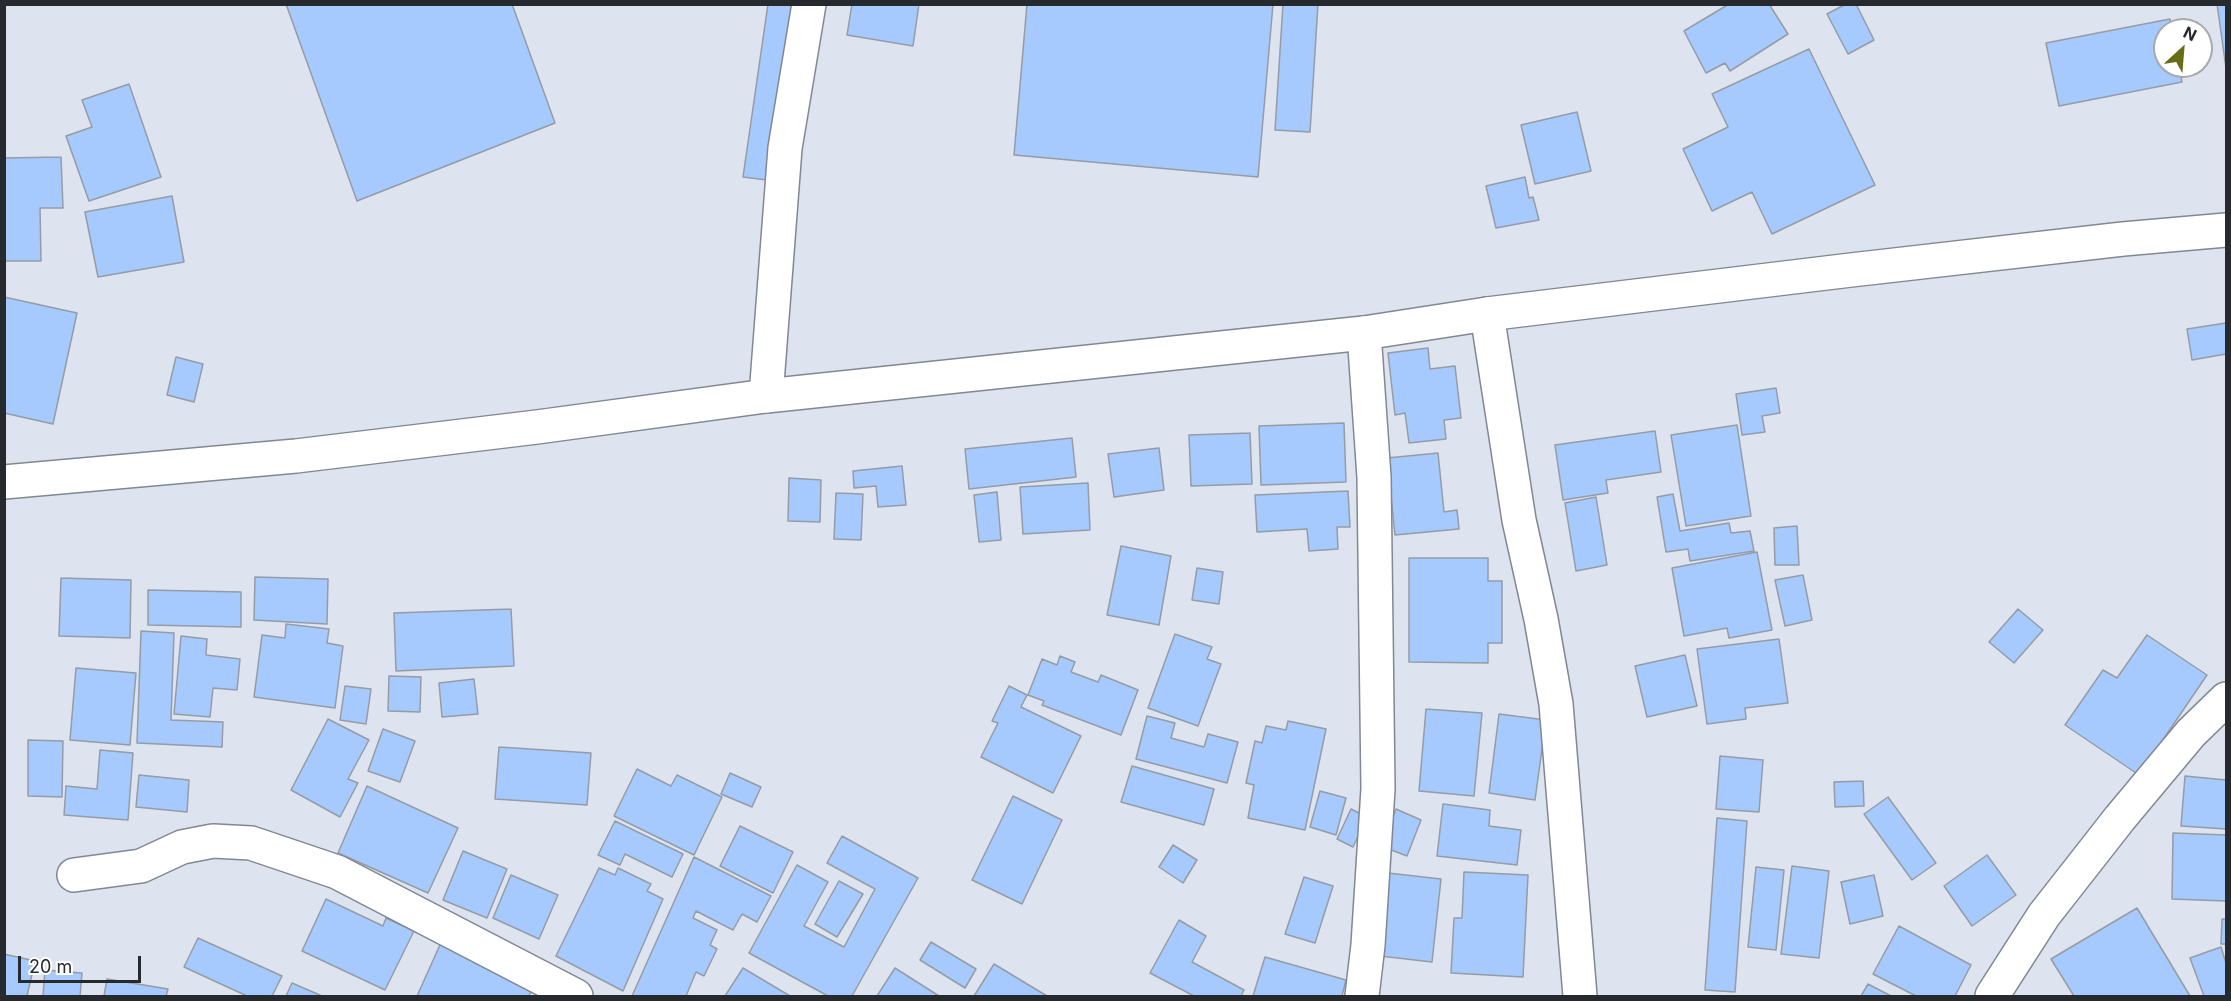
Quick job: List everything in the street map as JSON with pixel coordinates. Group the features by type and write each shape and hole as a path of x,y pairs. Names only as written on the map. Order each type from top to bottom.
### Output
{"street":[{"path":"766,396 785,148 809,4"},
{"path":"4,482 296,456 766,396 1364,333 1487,314 1863,269 2123,239 2226,230"},
{"path":"1487,314 1519,520 1541,619 1556,704 1580,996"},
{"path":"1362,996 1368,945 1378,789 1374,477 1364,333"},
{"path":"1992,996 2044,915 2106,836 2191,734 2226,699"},
{"path":"74,875 141,866 182,847 213,841 251,843 338,872 576,996"}],"building":[{"path":"286,4 512,4 555,123 357,201"},
{"path":"768,4 792,4 767,180 743,177"},
{"path":"852,4 919,4 913,46 847,35"},
{"path":"1027,4 1273,4 1258,177 1014,155"},
{"path":"1283,4 1318,4 1310,132 1275,130"},
{"path":"1729,4 1769,4 1788,34 1730,71 1725,63 1706,73 1684,31"},
{"path":"1846,4 1856,4 1874,40 1848,54 1827,14"},
{"path":"2217,4 2226,4 2226,68"},
{"path":"2153,22 2153,78 2181,78 2182,82 2059,106 2046,43"},
{"path":"1809,49 1875,185 1772,234 1752,192 1712,211 1683,149 1728,127 1712,94"},
{"path":"129,84 161,177 89,201 66,136 92,127 82,100"},
{"path":"1577,112 1591,171 1535,184 1521,125"},
{"path":"61,157 63,208 40,208 41,261 4,261 4,158"},
{"path":"1525,177 1529,198 1533,197 1539,220 1496,228 1486,186"},
{"path":"172,196 184,262 98,277 85,212"},
{"path":"4,297 77,313 53,424 4,413"},
{"path":"2226,323 2226,354 2192,360 2187,329"},
{"path":"1428,348 1430,369 1455,366 1461,418 1444,420 1446,439 1409,443 1405,413 1395,415 1388,353"},
{"path":"176,357 203,364 194,402 167,395"},
{"path":"1776,388 1780,413 1762,416 1765,432 1742,435 1736,394"},
{"path":"1344,423 1346,482 1261,485 1259,426"},
{"path":"1737,425 1751,516 1686,526 1671,435"},
{"path":"1655,431 1661,472 1606,480 1608,493 1563,500 1555,445"},
{"path":"1250,433 1252,484 1191,486 1189,435"},
{"path":"1072,438 1076,477 969,489 965,449"},
{"path":"1159,448 1164,490 1114,497 1108,454"},
{"path":"1438,453 1444,512 1457,510 1459,529 1395,535 1387,458"},
{"path":"902,466 906,505 878,507 876,486 854,488 853,471"},
{"path":"789,478 821,480 820,522 788,521"},
{"path":"1088,483 1090,530 1023,534 1020,487"},
{"path":"1348,491 1350,527 1337,527 1338,549 1309,551 1307,529 1257,532 1255,495"},
{"path":"997,492 1001,540 979,542 974,495"},
{"path":"836,493 863,494 861,540 834,539"},
{"path":"1673,494 1680,531 1729,523 1731,533 1750,531 1754,551 1690,561 1688,549 1666,552 1657,497"},
{"path":"1596,497 1607,565 1576,571 1565,503"},
{"path":"1797,526 1799,565 1775,565 1774,528"},
{"path":"1121,546 1171,556 1159,625 1107,615"},
{"path":"1757,552 1772,630 1729,638 1727,628 1684,636 1672,568"},
{"path":"1409,558 1488,558 1488,581 1502,581 1502,643 1488,643 1488,663 1409,662"},
{"path":"1197,568 1223,572 1219,604 1192,600"},
{"path":"1803,575 1812,620 1785,626 1775,580"},
{"path":"255,577 328,579 327,624 254,620"},
{"path":"61,578 131,580 130,638 59,636"},
{"path":"148,590 241,592 241,627 148,625"},
{"path":"511,609 514,666 396,671 394,613"},
{"path":"2018,609 2043,630 2014,663 1989,642"},
{"path":"286,624 329,629 327,643 343,646 335,708 254,697 262,635 285,638"},
{"path":"141,631 174,633 171,720 223,722 222,747 137,743"},
{"path":"1175,634 1212,647 1207,659 1221,664 1198,726 1148,708"},
{"path":"2147,635 2207,675 2139,775 2065,725 2103,670 2117,678"},
{"path":"181,636 207,639 206,655 240,659 237,690 213,688 210,717 174,714"},
{"path":"1779,639 1788,703 1745,708 1746,719 1707,724 1697,649"},
{"path":"1685,655 1697,706 1647,717 1635,666"},
{"path":"1060,656 1075,662 1071,672 1098,682 1101,675 1138,690 1121,735 1042,705 1044,701 1028,695 1042,659 1057,665"},
{"path":"76,668 136,673 130,745 70,740"},
{"path":"389,676 421,677 420,712 388,711"},
{"path":"474,679 478,714 442,717 439,683"},
{"path":"345,686 371,689 366,724 340,720"},
{"path":"1009,686 1027,695 1021,707 1081,736 1053,793 981,757 998,723 992,721"},
{"path":"1426,709 1482,713 1474,796 1419,791"},
{"path":"1499,714 1546,720 1535,800 1489,793"},
{"path":"1147,716 1175,723 1171,738 1204,747 1208,734 1238,742 1227,783 1136,759"},
{"path":"328,719 369,740 348,779 358,783 340,817 291,790"},
{"path":"1288,721 1326,729 1305,830 1248,818 1254,785 1246,783 1255,741 1262,743 1266,726 1286,730"},
{"path":"383,729 415,741 400,782 368,771"},
{"path":"28,740 63,741 62,797 28,796"},
{"path":"499,747 591,753 587,805 495,799"},
{"path":"100,750 133,753 128,820 64,815 66,786 97,789"},
{"path":"1720,756 1763,760 1759,812 1716,809"},
{"path":"1132,766 1214,789 1204,825 1121,802"},
{"path":"637,769 671,786 677,775 722,797 694,855 614,816"},
{"path":"730,773 761,787 752,807 721,794"},
{"path":"139,775 189,780 187,812 136,807"},
{"path":"2185,776 2226,780 2226,829 2181,826"},
{"path":"1863,781 1864,806 1835,807 1834,782"},
{"path":"367,786 458,828 428,893 338,853"},
{"path":"1320,791 1346,798 1336,835 1310,827"},
{"path":"1013,796 1062,820 1022,904 972,880"},
{"path":"1888,797 1936,863 1912,880 1864,814"},
{"path":"1443,804 1490,810 1489,826 1521,830 1517,865 1437,856"},
{"path":"1351,809 1367,817 1353,847 1337,839"},
{"path":"1396,809 1421,820 1407,856 1381,846"},
{"path":"1717,818 1747,821 1735,992 1705,990"},
{"path":"615,821 683,854 672,877 625,854 620,865 598,855"},
{"path":"740,826 793,852 773,893 720,866"},
{"path":"2173,833 2226,835 2226,901 2172,899"},
{"path":"842,836 918,878 852,996 828,996 749,953 797,865 828,882 804,926 844,947 875,889 827,863"},
{"path":"1173,845 1197,860 1183,883 1159,867"},
{"path":"463,851 507,869 487,918 443,900"},
{"path":"1987,855 2016,895 1972,926 1944,886"},
{"path":"694,857 771,896 757,922 742,914 733,930 696,911 693,918 717,930 710,945 717,949 704,976 696,972 686,996 632,996"},
{"path":"1792,866 1829,871 1819,958 1781,954"},
{"path":"1756,867 1784,870 1776,950 1748,947"},
{"path":"599,868 615,875 618,868 651,884 647,891 663,899 623,991 556,956"},
{"path":"1464,872 1528,875 1523,977 1451,973 1454,918 1462,918"},
{"path":"1388,873 1441,879 1432,962 1380,956"},
{"path":"511,875 558,895 539,939 493,918"},
{"path":"1874,875 1883,916 1850,924 1841,882"},
{"path":"1304,877 1333,886 1315,943 1285,934"},
{"path":"839,881 863,894 837,937 815,924"},
{"path":"326,899 383,926 386,918 414,931 385,990 302,951"},
{"path":"2137,908 2190,996 2074,996 2051,959"},
{"path":"2222,919 2226,919 2226,944 2221,944"},
{"path":"1179,920 1206,936 1192,962 1244,990 1241,996 1194,996 1150,973"},
{"path":"1899,926 1971,965 1955,996 1916,996 1873,974"},
{"path":"444,936 537,978 529,996 417,996"},
{"path":"198,938 282,976 272,996 247,996 184,967"},
{"path":"931,942 976,969 965,988 920,960"},
{"path":"2221,947 2226,963 2226,996 2204,996 2190,958"},
{"path":"4,954 35,961 27,996 4,996"},
{"path":"1265,957 1346,980 1342,996 1253,996"},
{"path":"994,964 1047,996 974,996"},
{"path":"743,968 790,996 725,996"},
{"path":"895,968 939,996 877,996"},
{"path":"45,970 82,973 80,996 43,996"},
{"path":"107,979 168,989 166,996 104,996"},
{"path":"292,983 322,996 286,996"},
{"path":"1868,984 1891,996 1861,996"}]}
